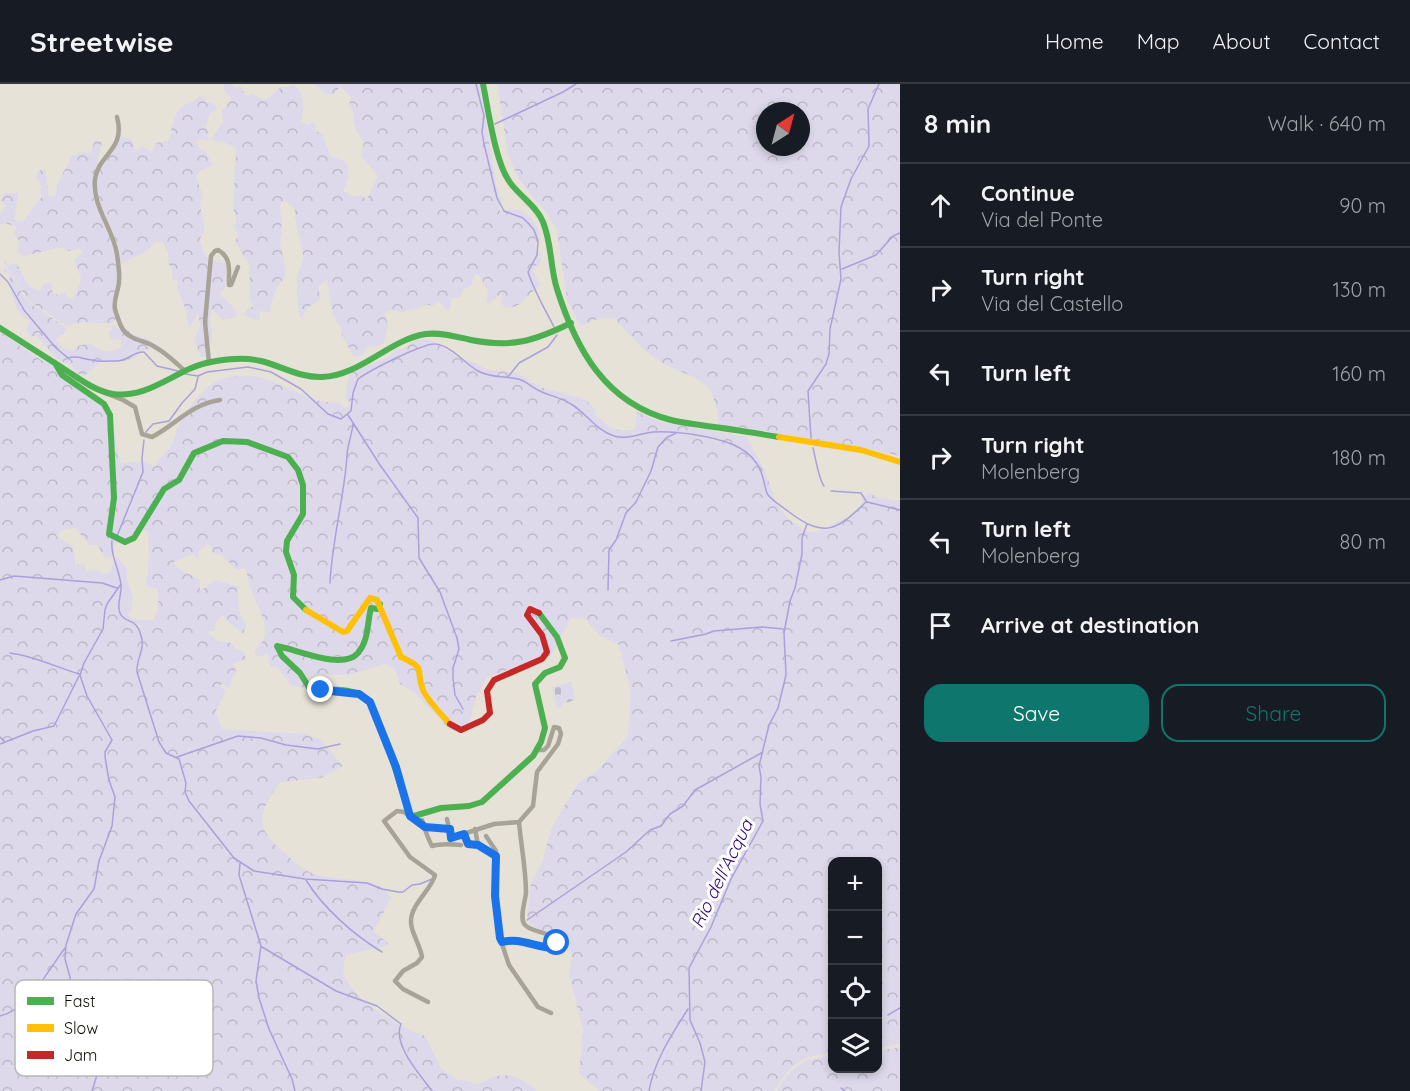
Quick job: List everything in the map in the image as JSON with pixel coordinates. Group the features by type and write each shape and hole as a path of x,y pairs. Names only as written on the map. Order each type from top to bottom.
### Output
{"street":[{"path":"483,84 501,162 508,180 542,219 547,233 551,268 557,290 584,356 600,377 628,401 651,413 681,423 868,452 900,462"},
{"path":"117,117 120,126 119,138 116,146 97,172 95,189 97,201 117,255 119,281 115,308 121,326 129,336 153,345 181,372"},
{"path":"209,363 205,322 211,256 218,250 226,257 230,269 229,285 238,267"},
{"path":"103,391 119,395 136,394 153,388 181,372 209,363 252,359 301,374 325,377 424,334 437,333 485,343 515,345 545,337 571,323"},
{"path":"0,328 55,363 135,407 142,434 152,437 183,414 206,403 220,400"},
{"path":"55,363 62,375 104,404 110,415 114,498 109,534 124,542 134,538 164,489 179,480 194,453 224,441 247,442 288,458 298,470 303,485 303,514 287,541 286,552 294,576 293,597 304,609 343,632 347,632 356,621 362,604 370,598 377,600 381,604 401,657 416,664 420,671 423,690 450,724 461,730 483,720 490,713 487,691 494,681 536,663 547,652 542,635 527,615 530,609 537,610 558,639 565,658 560,667 545,673 535,684 544,729 538,750 531,760 482,802 474,805 441,808 417,817 410,816"},
{"path":"381,604 378,609 372,608 369,612 369,625 360,647 357,654 349,659 298,653 277,646 281,657 295,666 310,689 359,694 370,702 393,759 410,816"},
{"path":"421,815 425,835 431,847 443,846 450,840 475,829 494,824 519,822 533,806 537,772 558,744 561,734 559,728 554,727 548,746 544,750 538,750"},
{"path":"428,1002 403,989 395,981 403,970 417,963 422,957 411,917 435,878 432,872 410,857 384,821 397,811 404,812 424,825 450,829"},
{"path":"447,819 450,840"},
{"path":"502,942 517,940 548,948 554,948 557,943 551,936 524,924 522,919 526,895 519,822"},
{"path":"475,829 478,845"},
{"path":"464,834 465,844"},
{"path":"486,836 496,851 495,896 500,938 509,965 538,1007 551,1013"},
{"path":"450,840 478,845 496,856"}],"green space":[{"path":"226,84 231,84 236,88 241,86 244,94 248,96 252,94 264,100 281,87 289,87 293,84 300,92 303,101 301,121 307,125 313,122 316,125 315,130 323,135 330,156 345,161 348,176 343,191 352,196 367,199 378,176 361,156 364,142 356,128 354,113 349,106 351,97 340,86 334,95 325,93 314,84 480,84 496,184 503,200 499,206 500,211 519,210 531,218 537,226 540,240 535,243 536,253 541,252 540,265 535,266 533,271 540,284 539,287 519,304 510,308 504,307 501,302 503,297 499,295 490,303 486,302 488,291 479,275 475,274 471,286 463,290 461,297 451,298 450,311 445,310 438,302 432,306 426,304 420,308 402,312 388,310 385,314 388,326 384,343 374,347 367,346 363,354 354,357 333,316 327,280 318,287 321,299 310,306 303,315 303,320 299,316 297,278 303,255 295,209 284,200 280,205 282,235 280,242 285,278 274,294 271,313 260,311 259,319 256,320 244,315 247,309 253,307 250,300 249,264 235,242 238,234 234,228 236,218 233,208 236,148 211,140 223,121 222,111 232,99 222,88"},
{"path":"497,84 900,84 900,456 861,447 719,425 716,406 705,385 652,356 615,319 600,318 580,326 567,299 557,231 547,213 518,178 508,155"},
{"path":"199,96 215,104 217,110 211,112 206,126 209,141 200,139 196,141 200,149 206,151 212,166 200,171 196,177 203,196 200,205 205,229 200,239 204,254 209,259 226,263 225,288 219,292 232,305 237,316 223,320 213,310 210,319 212,337 205,357 201,357 194,340 200,326 198,312 189,330 186,310 177,288 178,280 173,281 172,269 168,263 168,252 163,243 156,241 148,250 121,264 118,246 97,192 99,173 121,137 131,139 136,151 142,146 152,152 156,143 168,141 179,109"},
{"path":"95,140 102,142 94,178 101,217 115,252 118,279 113,301 118,317 111,324 84,322 67,326 28,300 3,261 6,261 8,266 16,263 27,283 35,289 40,291 43,285 50,282 53,286 52,292 58,295 65,292 68,298 72,299 77,292 81,278 74,260 83,252 80,249 69,251 58,248 24,256 17,252 19,241 14,234 17,227 5,223 0,225 0,215 6,204 0,201 4,193 18,193 15,220 22,222 42,197 40,191 42,187 36,177 38,171 45,169 49,197 55,196 59,180 70,157 82,152 91,153"},
{"path":"4,267 11,274 27,301 66,328 63,334 56,339 62,348 73,351 78,346 91,343 105,351 121,348 121,340 111,339 109,332 114,325 118,329 127,328 131,334 149,339 153,342 150,349 141,350 137,357 124,361 100,362 84,376 77,373 72,366 57,359 37,336 32,337 26,330 30,321 19,312 16,306 9,273 4,272"},
{"path":"0,332 41,360 56,366 107,410 113,498 107,526 119,542 114,545 113,556 106,558 97,545 90,545 75,528 62,530 56,536 73,546 76,566 85,565 90,580 120,613 137,626 147,628 156,615 158,605 157,589 146,586 149,555 148,532 142,528 165,490 180,481 195,454 224,442 246,443 287,459 297,471 302,485 302,513 285,541 293,576 291,597 343,633 370,599 379,605 374,606 356,653 348,658 318,655 286,648 276,649 280,658 293,668 307,688 292,686 277,667 270,666 267,652 262,657 255,655 255,650 264,637 265,629 245,568 237,570 219,553 217,555 213,553 208,544 198,552 199,559 194,554 173,562 179,569 200,580 200,591 216,580 240,587 237,590 240,613 246,625 243,634 223,615 216,622 214,630 207,632 218,641 231,643 236,649 243,650 246,659 233,663 236,671 229,687 221,684 221,687 226,690 216,711 222,729 306,734 321,740 343,766 321,778 281,782 267,803 262,821 264,829 276,846 306,870 326,877 365,881 382,888 391,897 374,932 390,945 346,955 344,974 357,994 378,1012 403,1027 425,1036 441,1068 456,1079 478,1084 496,1076 511,1075 534,1087 536,1091 0,1091"},
{"path":"429,339 459,358 485,369 517,373 540,387 585,399 595,409 595,414 609,426 617,429 635,429 637,412 661,422 747,437 766,473 775,502 789,519 805,531 817,532 848,517 861,506 864,496 869,493 880,498 900,501 900,1044 882,1047 882,857 828,857 828,1053 797,1063 774,1091 599,1091 579,1074 583,1030 569,975 572,957 566,943 530,925 527,918 531,882 541,865 552,827 578,783 597,771 628,736 631,692 619,645 599,635 585,619 571,618 555,649 546,660 534,660 486,678 476,697 467,732 450,730 414,692 400,684 395,669 384,664 348,675 309,674 308,680 279,650 349,660 359,651 366,639 370,612 382,604 369,595 344,630 305,608 295,596 289,542 298,528 305,485 289,456 223,439 193,452 178,478 163,487 132,537 125,540 111,533 114,428 120,463 143,461 155,467 174,440 189,408 209,386 220,380 232,376 261,378 316,400 339,402 346,409 351,403 346,398 350,373 389,357 395,350 403,349 416,340"},
{"path":"117,557 127,569 127,579 133,597 128,616 133,619 155,621 147,628 129,621 90,580 87,571 97,570 103,574 109,573"},
{"path":"571,682 575,700 557,708 552,687"},
{"path":"900,1047 900,1091 777,1091 788,1075 799,1065 805,1061 828,1056 828,1073 882,1073 882,1050"}],"waterway":[{"path":"476,84 484,116 482,132 484,144 497,198 504,211 523,218 534,230 538,241 537,255 528,272 554,327"},
{"path":"495,124 576,84"},
{"path":"811,438 808,391 826,364 829,354 830,329 841,279 839,252 841,207 851,179 869,146 868,109 879,84"},
{"path":"842,269 876,255 893,236 900,233"},
{"path":"0,274 8,282 24,310 55,347 68,358 117,361 144,352 157,366 178,371"},
{"path":"508,377 519,363 548,347 557,335"},
{"path":"185,374 198,376 207,372 248,367 271,372 301,389 328,414 341,419 351,411 353,393 358,379 409,352 430,345 442,345 483,373 521,380 539,391 568,402 608,434 624,437 654,432 673,432 706,437 734,445 749,454 756,462 770,498 812,526 830,528 838,525 866,502"},
{"path":"145,433 153,424 169,421 195,389 198,377"},
{"path":"348,415 418,518 419,558 440,592 457,638 459,649 453,668 453,678 455,695 463,709"},
{"path":"330,583 347,452 353,424"},
{"path":"608,590 609,550 616,540 626,513 636,502 651,471 658,447 666,438 676,433"},
{"path":"117,536 143,472 144,440"},
{"path":"813,448 824,486"},
{"path":"831,491 861,493 866,501"},
{"path":"867,502 900,510"},
{"name":"Rio dell'Acqua","path":"701,1091 705,1062 690,1020 689,968 711,927 731,879 763,821 759,766 769,725 778,708 786,675 784,633 802,554 802,538 807,524"},
{"path":"112,541 112,552 121,586 119,610 122,617 134,623 140,632 142,644 137,672 159,742 166,753 179,759 186,783 185,792 189,801 234,858 254,871 305,879 367,883 398,892 432,879"},
{"path":"0,580 14,576 102,583 117,588"},
{"path":"70,980 65,959 66,945 76,914 94,889 99,861 112,826 115,797 105,757 105,752 112,740 87,696 80,675 103,629 107,604 121,584"},
{"path":"671,641 714,631 762,627 784,629"},
{"path":"10,653 36,659 79,674"},
{"path":"0,744 33,731 54,726 79,676"},
{"path":"177,757 238,736 318,749 340,744"},
{"path":"0,737 5,742"},
{"path":"527,920 626,852 650,830 661,826 670,814 683,806 695,790 763,752"},
{"path":"240,863 239,875 261,946 256,981 259,998 269,1029 292,1079 295,1091"},
{"path":"306,880 321,901 340,920 382,952"},
{"path":"262,947 336,991 377,1006 401,1024 400,1041 404,1050 432,1091"},
{"path":"43,980 65,948"},
{"path":"888,1015 900,1008"},
{"path":"0,1016 15,1009"},
{"path":"649,1091 659,1058 688,1009"},
{"path":"92,1091 97,1076"},
{"path":"841,1088 845,1091"}],"traffic: fast":[{"path":"483,84 493,134 504,172 543,222 555,281 565,311 584,352 596,371 628,401 648,412 680,422 779,437"},
{"path":"0,328 92,387 113,394 126,394 151,388 199,365 217,361 255,360 299,374 322,377 349,371 400,343 426,334 511,343 534,338 571,323"},
{"path":"55,363 62,375 104,404 110,415 114,498 109,534 125,542 134,538 164,489 179,480 194,453 223,441 247,442 288,457 298,470 303,485 303,514 287,541 286,552 294,575 293,597 306,610"},
{"path":"380,604 378,609 371,608 364,643 358,653 351,658 330,659 277,646 282,656 300,673 310,689 350,691 370,703 390,752 410,816 441,808 469,806 482,802 533,756 541,742 545,728 535,684 545,673 560,667 565,658 557,637 539,613"}],"traffic: slow":[{"path":"779,437 861,450 900,462"},
{"path":"306,610 343,632 347,631 370,598 377,600 401,657 418,668 425,694 450,724"}],"traffic: jam":[{"path":"450,724 461,730 483,720 490,713 487,691 494,680 542,659 547,652 542,635 527,615 530,609 539,613"}],"route":[{"path":"321,690 359,694 370,702 396,767 410,816 425,827 450,829 451,838 464,834 468,844 478,845 496,856 495,902 502,942 526,941 548,948 554,948 557,943"}]}
